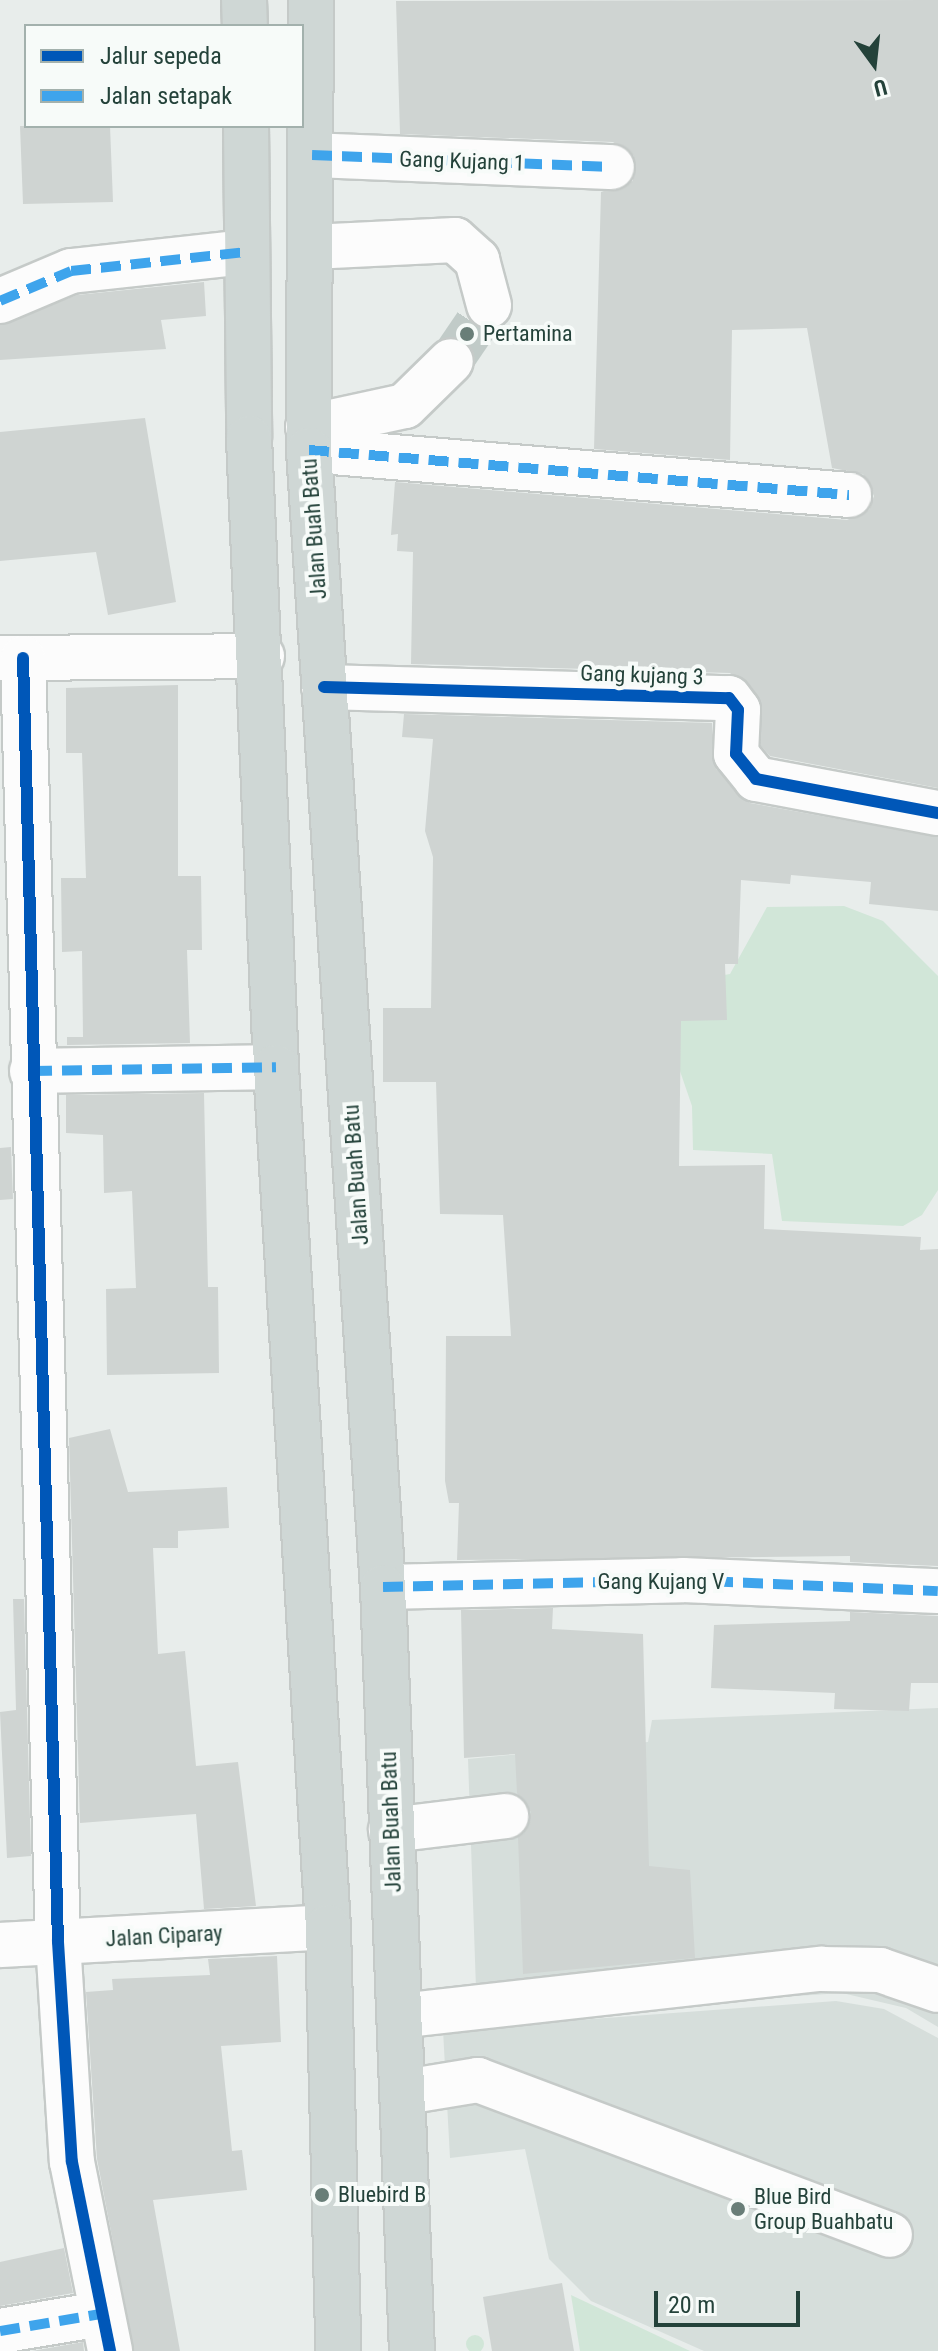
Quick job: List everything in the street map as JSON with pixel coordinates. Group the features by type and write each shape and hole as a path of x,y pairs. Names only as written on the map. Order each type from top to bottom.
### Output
{"main road":[{"path":"244,0 245,24"},
{"name":"Jalan Buah Batu","path":"311,0 309,439 383,1587 399,2016 405,2092 412,2351"},
{"path":"246,128 247,252 276,1067 328,1927 338,2351"},
{"path":"247,252 311,247"}],"street":[{"name":"Gang Kujang 1","path":"312,155 612,167"},
{"path":"311,247 455,240 477,260 489,305"},
{"path":"0,301 71,271 247,252"},
{"path":"309,439 405,406 451,361"},
{"path":"309,439 849,495"},
{"path":"0,2331 106,2332 72,2162 58,1942 32,1071 11,658 262,656"},
{"name":"Gang kujang 3","path":"324,687 729,698 738,710 736,754 756,779 938,813"},
{"path":"32,1071 276,1067"},
{"name":"Gang Kujang V","path":"383,1587 683,1580 938,1591"},
{"path":"391,1830 506,1816"},
{"name":"Jalan Ciparay","path":"0,1945 328,1927"},
{"path":"399,2016 821,1969 880,1970 938,1990"},
{"path":"405,2092 478,2080 890,2235"}],"shaded area":[{"path":"938,1708 938,2027 906,2008 842,1993 477,2017 468,1759 648,1742 652,1720"},
{"name":"Blue Bird Group Buahbatu","path":"836,2001 884,2009 938,2038 938,2351 704,2351 591,2301 549,2259 525,2149 450,2158 443,2030"}],"green space":[{"path":"844,906 883,921 938,976 938,1190 922,1215 903,1226 782,1221 772,1154 693,1150 692,1106 670,1042 696,980 730,974 767,907"},
{"path":"571,2295 690,2351 580,2351"},
{"path":"475,2335 483,2341 483,2347 478,2352 469,2350 466,2344"}],"building":[{"path":"938,0 938,788 770,756 761,746 758,696 730,673 411,664 413,552 397,551 398,534 391,535 395,482 847,520 869,510 874,496 863,474 832,468 807,328 732,330 730,460 594,449 601,192 633,181 634,156 613,142 400,134 396,1"},
{"path":"20,126 110,128 113,202 23,204"},
{"path":"204,282 206,316 161,320 166,349 0,360 0,325 77,295"},
{"path":"145,418 176,602 108,615 96,552 0,561 0,432"},
{"path":"178,685 178,876 201,876 202,950 187,950 190,1043 67,1045 67,1037 83,1037 82,951 62,952 61,878 86,878 82,753 66,753 66,688"},
{"path":"404,714 712,723 716,769 750,803 938,837 938,911 869,904 871,882 791,875 790,884 741,880 738,964 725,964 727,1020 681,1021 679,1166 765,1165 764,1229 921,1237 920,1250 938,1249 938,1566 850,1562 850,1556 457,1560 459,1503 449,1503 445,1481 446,1336 511,1336 503,1215 440,1214 436,1082 383,1082 383,1008 431,1008 433,857 425,831 433,739 402,737"},
{"path":"204,1093 208,1287 218,1287 219,1373 107,1375 106,1289 136,1288 132,1191 104,1193 103,1135 66,1133 66,1095"},
{"path":"11,1147 13,1199 0,1200 0,1148"},
{"path":"110,1429 128,1492 227,1487 229,1528 178,1531 178,1548 153,1548 158,1654 185,1651 196,1766 238,1762 256,1906 204,1909 196,1814 80,1823 69,1438"},
{"path":"13,1599 24,1599 31,1856 7,1858 0,1712 16,1710"},
{"path":"553,1608 552,1629 643,1634 649,1866 690,1870 695,1958 523,1974 518,1837 531,1812 517,1793 515,1754 464,1758 461,1610"},
{"path":"850,1612 938,1616 938,1683 911,1683 909,1711 834,1709 835,1693 711,1688 714,1625 850,1621"},
{"path":"277,1956 281,2042 221,2046 232,2151 242,2150 247,2190 153,2200 180,2351 134,2351 97,2159 86,1992 113,1990 112,1979 210,1975 208,1959"},
{"path":"64,2248 73,2293 0,2306 0,2262"},
{"path":"562,2283 574,2351 492,2351 483,2297"},
{"path":"83,2342 84,2351 32,2351"}],"tunnel":[{"path":"451,361 489,305"}],"marked path":[{"path":"312,155 612,167"},
{"path":"0,301 71,271 247,252"},
{"path":"309,450 849,495"},
{"path":"32,1071 276,1067"},
{"path":"383,1587 683,1580 938,1591"},
{"path":"0,2331 101,2314"}],"cycle path":[{"path":"23,658 58,1942 72,2162 110,2351"},
{"path":"324,687 729,698 738,710 736,754 756,779 938,813"}],"place":[{"name":"Pertamina","path":"467,334"},
{"name":"Bluebird B","path":"322,2195"},
{"name":"Blue Bird Group Buahbatu","path":"738,2209"}]}
